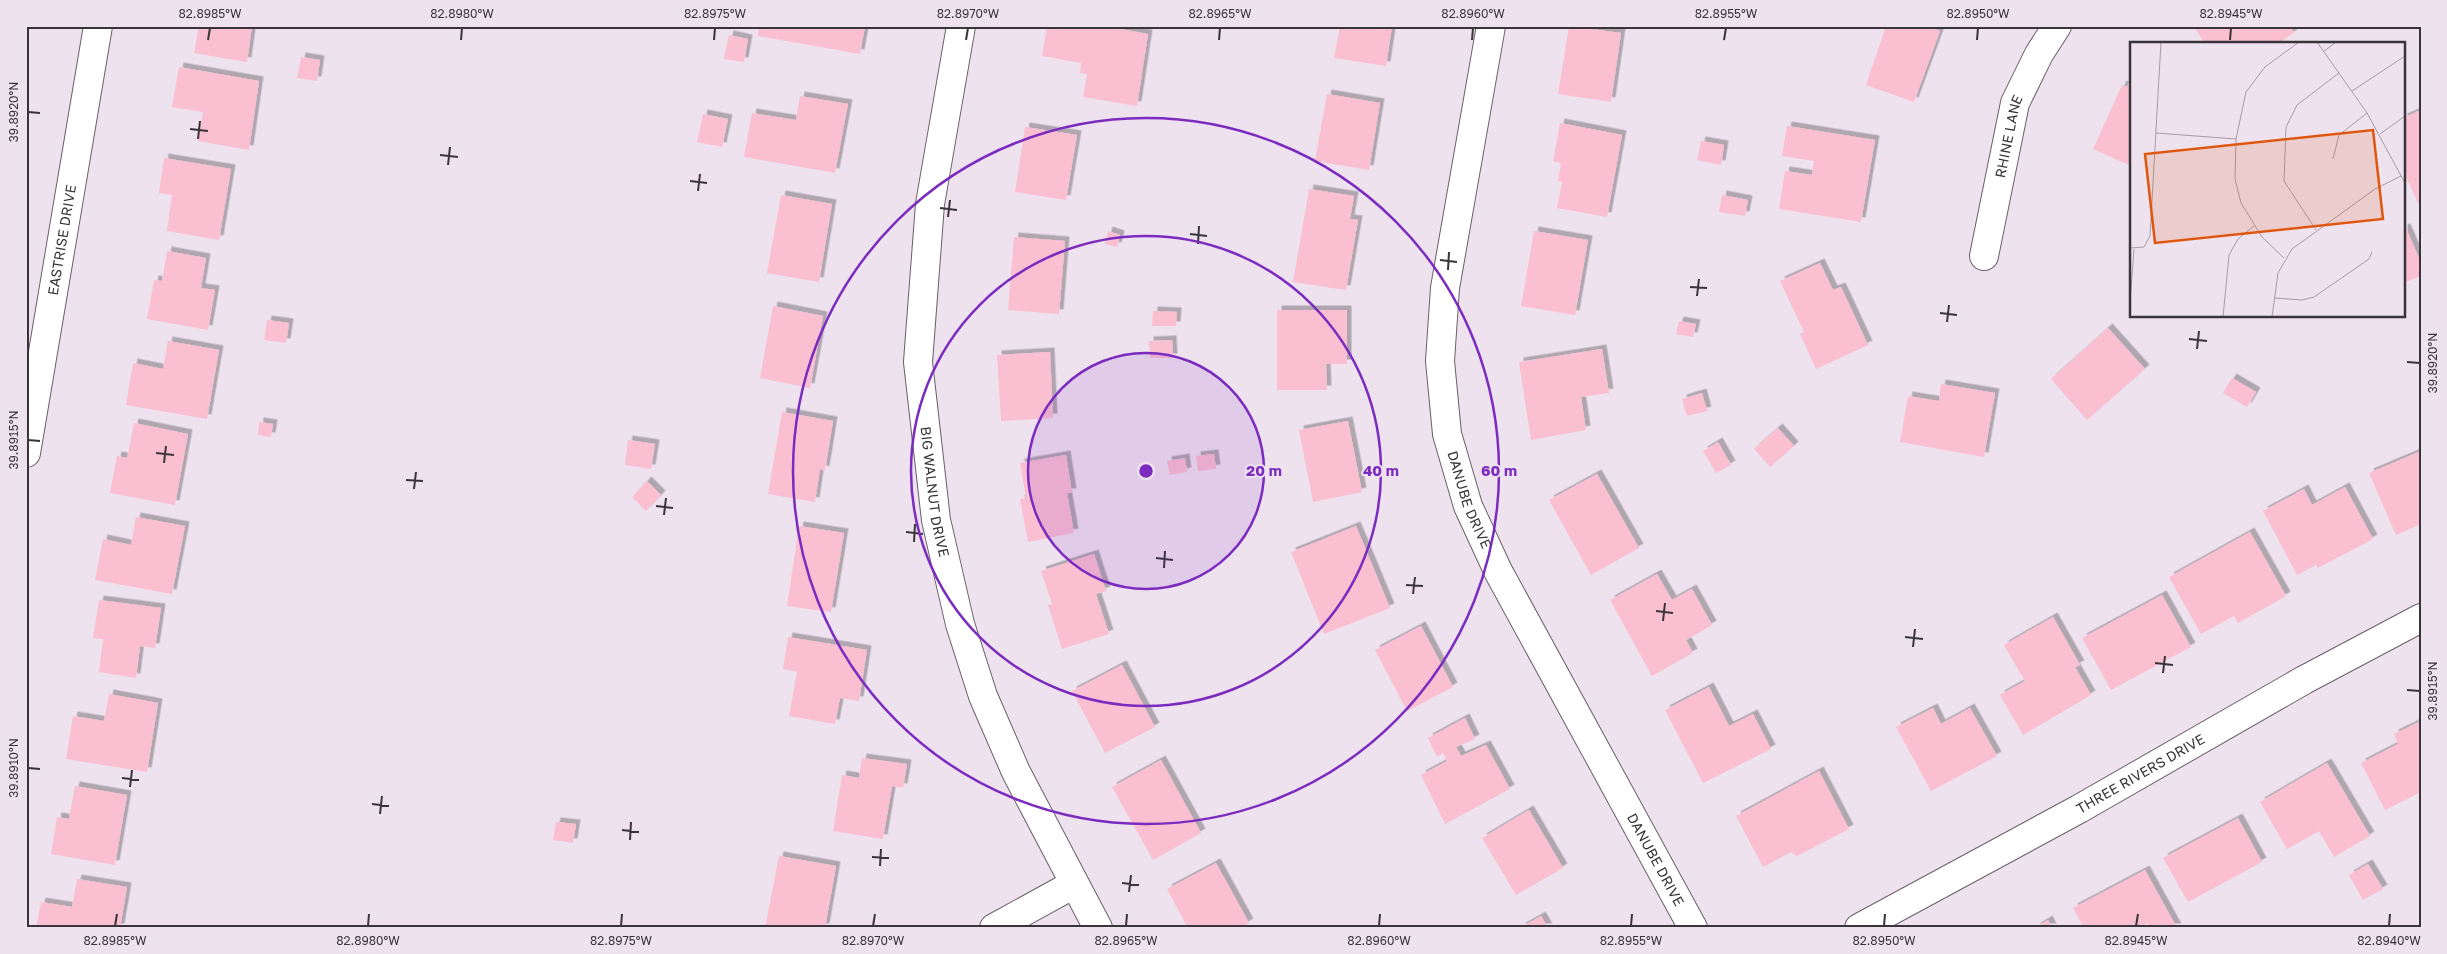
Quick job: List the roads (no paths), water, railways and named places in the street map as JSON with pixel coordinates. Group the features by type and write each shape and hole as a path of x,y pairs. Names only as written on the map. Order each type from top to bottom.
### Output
{"street":[{"name":"EASTRISE DRIVE","path":"26,453 98,26"},
{"name":"BIG WALNUT DRIVE","path":"961,26 930,204 918,362 936,520 960,624 983,696 1016,772 1098,928"},
{"name":"DANUBE DRIVE","path":"1491,26 1445,288 1440,361 1447,434 1468,506 1498,571 1693,928"},
{"name":"RHINE LANE","path":"1984,256 2015,103 2039,54 2057,26"},
{"name":"THREE RIVERS DRIVE","path":"1858,928 2079,809 2304,680 2421,618"},
{"path":"994,928 1074,884"}]}
